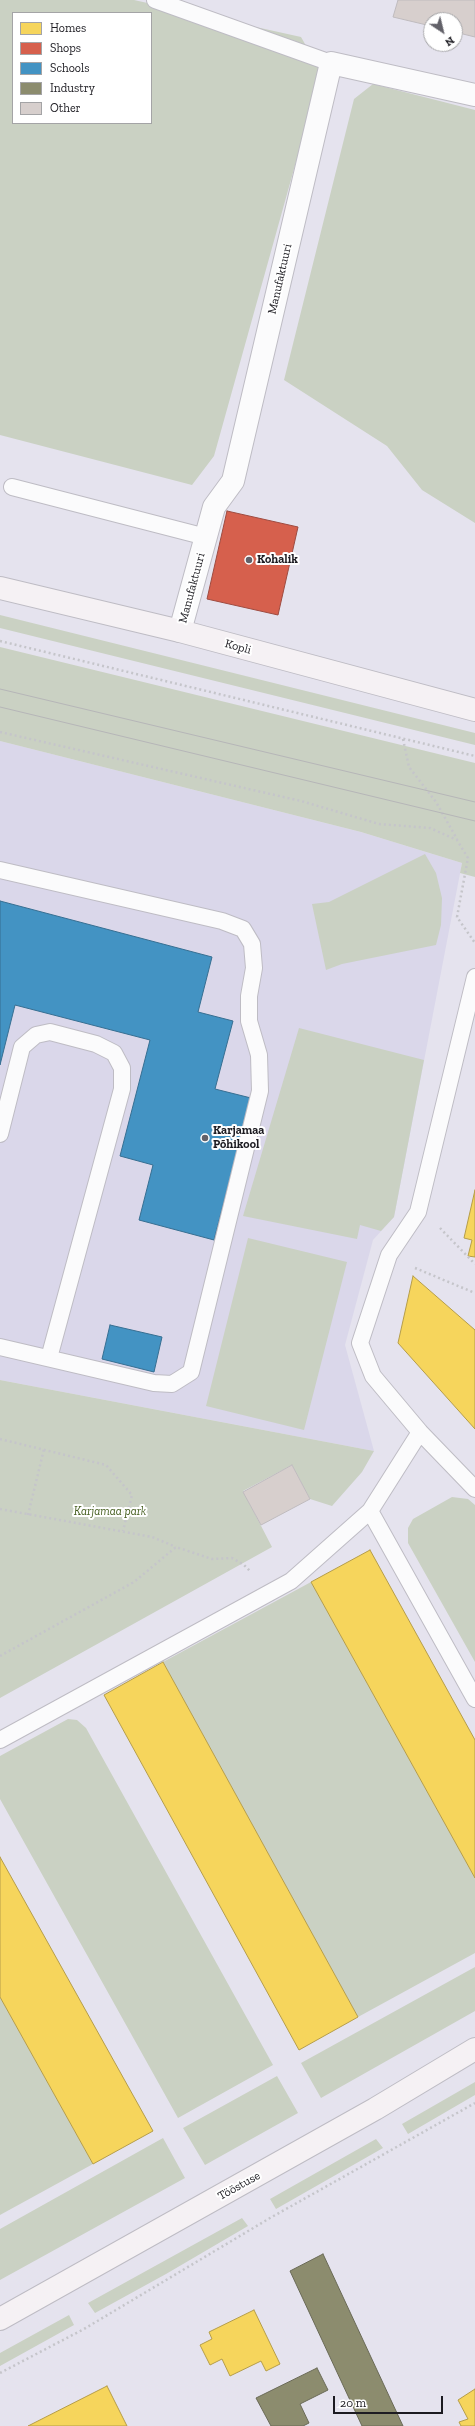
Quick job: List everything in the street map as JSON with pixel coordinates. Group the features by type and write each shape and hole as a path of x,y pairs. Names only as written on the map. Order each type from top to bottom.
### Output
{"street":[{"path":"331,63 475,95"},
{"name":"Manufaktuuri","path":"180,631 214,506 232,481 331,63"},
{"name":"Kopli","path":"0,588 180,631 475,710"},
{"name":"Tööstuse","path":"0,2319 362,2116 475,2049"}],"lane":[{"path":"155,0 331,63"},
{"path":"12,487 206,537"},
{"path":"0,870 222,920 243,929 252,944 254,968 249,996 249,1021 259,1055 260,1091 191,1372 172,1384 154,1383 0,1347"},
{"path":"475,977 418,1212 389,1255 360,1343 373,1376 420,1432 475,1489"},
{"path":"0,1134 22,1047 36,1035 50,1032 96,1044 114,1053 122,1068 122,1089 49,1358"},
{"path":"0,1740 291,1581 370,1511 420,1432"},
{"path":"370,1511 475,1699"}],"path":[{"path":"0,641 475,756"},
{"path":"0,732 301,801 379,824 430,828 457,840"},
{"path":"403,739 409,767 436,802 468,858 457,917 475,942"},
{"path":"418,1212 445,1232 475,1264"},
{"path":"389,1255 475,1293"},
{"path":"0,1439 106,1465 132,1495 123,1531"},
{"path":"28,1515 44,1449"},
{"path":"0,1510 152,1537 212,1559 232,1558 244,1565 262,1584 268,1594"},
{"path":"0,1656 134,1582 176,1547"},
{"path":"0,2373 84,2328 270,2218 475,2103"}],"shaded area":[{"name":"Karjamaa Põhikool","path":"0,741 361,832 462,863 394,1217 373,1240 345,1345 374,1451 0,1380"}],"green space":[{"path":"0,0 134,0 301,37 321,72 214,456 192,485 0,435"},
{"path":"373,84 475,110 475,523 422,490 387,446 284,380 354,99"},
{"path":"0,615 475,733 475,745 0,628"},
{"path":"0,647 475,763 475,877 460,873 462,863 361,832 0,741"},
{"path":"425,854 436,873 442,898 441,925 436,945 342,964 326,970 312,904 329,902"},
{"path":"299,1028 424,1060 394,1217 381,1231 360,1225 357,1239 243,1216"},
{"path":"248,1238 347,1262 304,1430 206,1406"},
{"name":"Karjamaa park","path":"0,1380 374,1451 362,1472 332,1506 310,1499 292,1465 243,1491 272,1547 0,1698"},
{"path":"452,1497 468,1499 475,1505 475,1662 408,1543 408,1528 413,1519"},
{"path":"311,1582 475,1878 475,1953 358,2017 163,1662"},
{"path":"68,1719 77,1720 86,1728 273,2065 178,2118 0,1799 0,1756"},
{"path":"475,1967 475,2011 321,2098 301,2063"},
{"path":"0,1997 93,2164 0,2215"},
{"path":"277,2076 298,2113 205,2165 183,2128"},
{"path":"475,2082 475,2095 408,2134 402,2124"},
{"path":"163,2138 185,2178 0,2280 0,2229"},
{"path":"376,2139 383,2148 276,2209 270,2199"},
{"path":"242,2218 248,2226 166,2274 95,2313 88,2303"},
{"path":"69,2315 74,2325 0,2366 0,2353"}],"building: Homes":[{"path":"475,1190 475,1257 468,1256 472,1240 464,1238"},
{"path":"413,1276 475,1330 475,1429 398,1343"},
{"path":"370,1550 475,1740 475,1878 311,1582"},
{"path":"163,1662 358,2017 299,2050 104,1695"},
{"path":"0,1857 153,2131 93,2164 0,1997"},
{"path":"254,2310 280,2364 266,2371 261,2361 230,2376 222,2359 210,2365 200,2345 212,2339 209,2332"},
{"path":"107,2386 127,2426 28,2426"},
{"path":"475,2389 475,2426 461,2426 459,2422 468,2419 458,2400"}],"building: Shops":[{"path":"227,511 298,527 278,615 207,599"}],"building: Schools":[{"path":"0,901 212,957 198,1012 233,1021 215,1089 251,1098 214,1240 139,1220 153,1165 120,1156 150,1040 15,1005 0,1065"},
{"path":"110,1325 162,1337 154,1372 102,1359"}],"building: Industry":[{"path":"323,2254 403,2426 362,2426 290,2271"},
{"path":"317,2368 328,2390 300,2404 309,2423 303,2426 271,2426 256,2398"}],"building: Other":[{"path":"398,0 475,0 475,37 463,34 463,12 423,12 423,24 393,17"},
{"path":"292,1465 310,1499 261,1525 243,1492"}],"tram line":[{"path":"0,689 475,802"},
{"path":"0,707 475,821"}],"place":[{"name":"Kohalik","path":"249,560"},
{"name":"Karjamaa Põhikool","path":"205,1138"}]}
